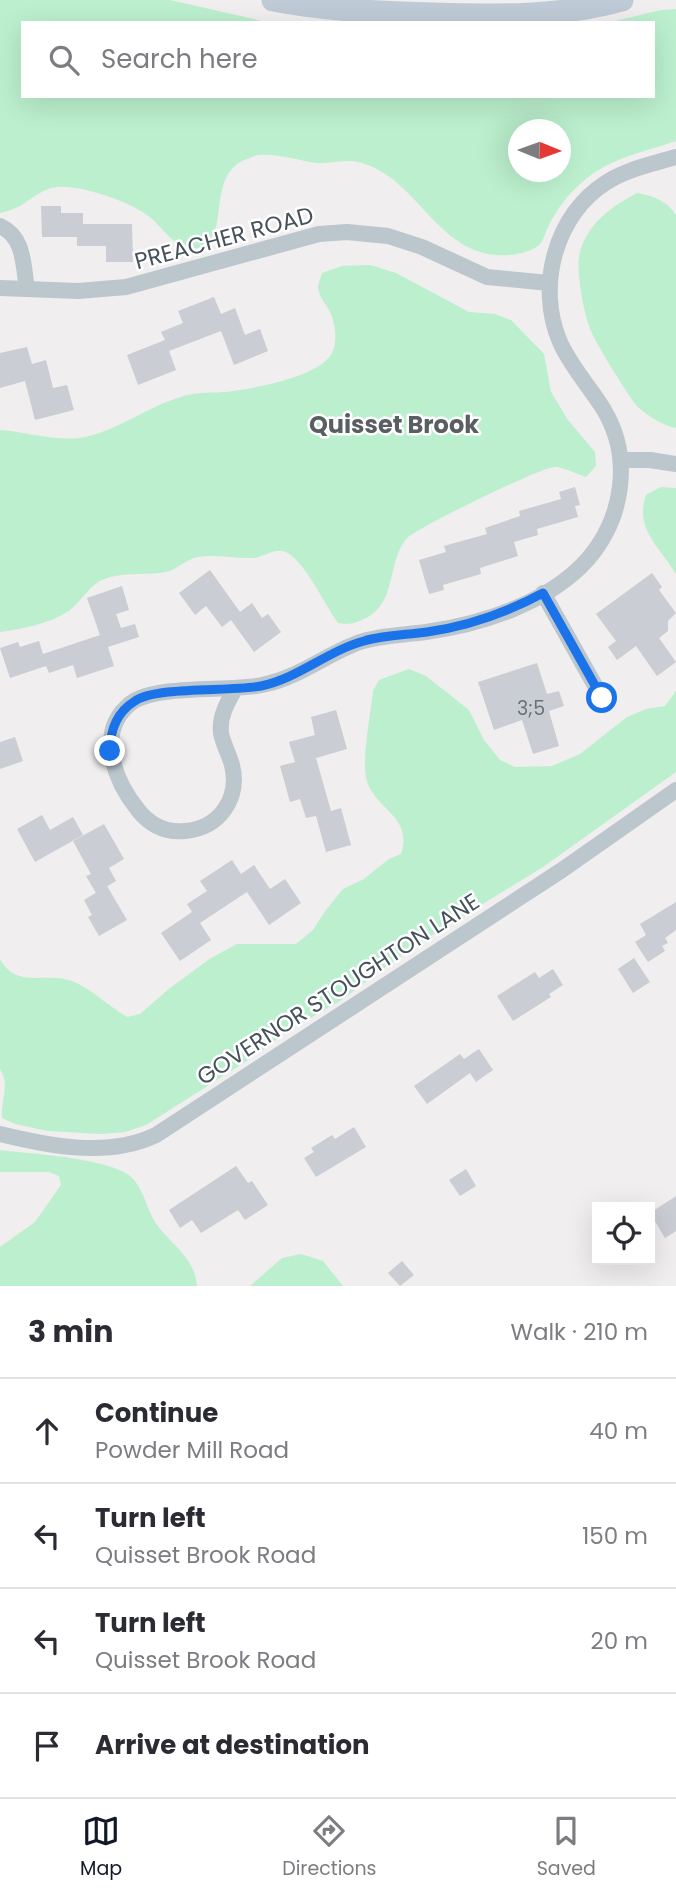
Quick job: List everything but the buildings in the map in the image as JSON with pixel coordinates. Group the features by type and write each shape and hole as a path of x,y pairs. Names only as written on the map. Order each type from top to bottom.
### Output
{"main road":[{"path":"272,0 365,11 482,15 558,12 622,0"}],"street":[{"path":"235,689 225,706 221,724 221,734 234,775 232,796 228,804 216,819 200,828 171,831 153,825 139,811 116,771 110,741 116,722 128,706 143,696 163,692 264,685 289,678 362,642 478,621 543,593 575,571 602,540 617,500 620,447 610,421 559,340 551,312 549,283 565,228 588,197 617,176 676,157"},
{"path":"0,226 13,234 19,244 27,289"},
{"name":"PREACHER ROAD","path":"0,288 78,291 125,287 181,274 304,238 346,232 374,234 411,243 486,277 549,283"},
{"path":"621,460 650,460 676,464"},
{"path":"543,593 602,698"},
{"name":"GOVERNOR STOUGHTON LANE","path":"0,1134 97,1148 124,1146 156,1135 562,870 676,790"}],"green space":[{"path":"0,0 170,0 262,21 21,21 21,98 655,98 655,21 615,21 676,9 676,141 611,163 588,177 561,205 540,244 526,252 510,255 485,253 464,245 446,232 398,183 379,170 358,162 316,163 273,155 244,160 232,169 225,180 214,233 208,242 198,248 183,246 147,215 104,195 67,187 47,189 20,206 0,213"},
{"path":"637,193 660,200 676,215 676,428 647,414 629,395 591,331 581,292 580,252 589,233 610,210"},
{"path":"370,265 396,273 469,312 495,314 511,320 544,354 551,392 568,420 595,452 596,466 586,477 556,467 547,469 481,498 416,532 407,538 401,547 384,601 368,617 353,623 338,623 295,558 284,551 275,551 253,558 201,557 190,559 166,572 110,577 97,583 72,609 52,620 0,632 0,430 79,438 108,430 178,398 197,393 251,388 314,369 332,353 335,338 330,312 318,288 322,273 342,266"},
{"path":"661,487 676,488 676,574 650,537 643,518 646,495"},
{"path":"409,669 426,676 469,710 484,740 500,760 515,767 552,766 580,754 627,717 646,709 665,706 676,691 676,772 543,867 413,947 340,1001 291,1029 253,1057 146,1125 125,1132 101,1134 48,1131 15,1124 2,1118 5,1081 0,1069 0,959 15,974 72,981 127,1017 140,1014 211,958 237,944 296,944 313,930 343,889 364,879 389,859 401,854 403,842 399,823 373,793 368,784 365,765 373,691 379,680"},
{"path":"0,1150 93,1162 126,1173 139,1187 156,1224 189,1262 197,1286 0,1286 0,1247 35,1222 61,1185 59,1176 49,1172 0,1172"},
{"path":"301,1254 323,1261 343,1286 250,1286 282,1258"}],"district":[{"name":"Quisset Brook","path":"394,425"}],"route":[{"path":"110,751 112,732 121,713 143,696 163,692 264,685 289,678 362,642 478,621 495,616 543,593 602,698"}]}
